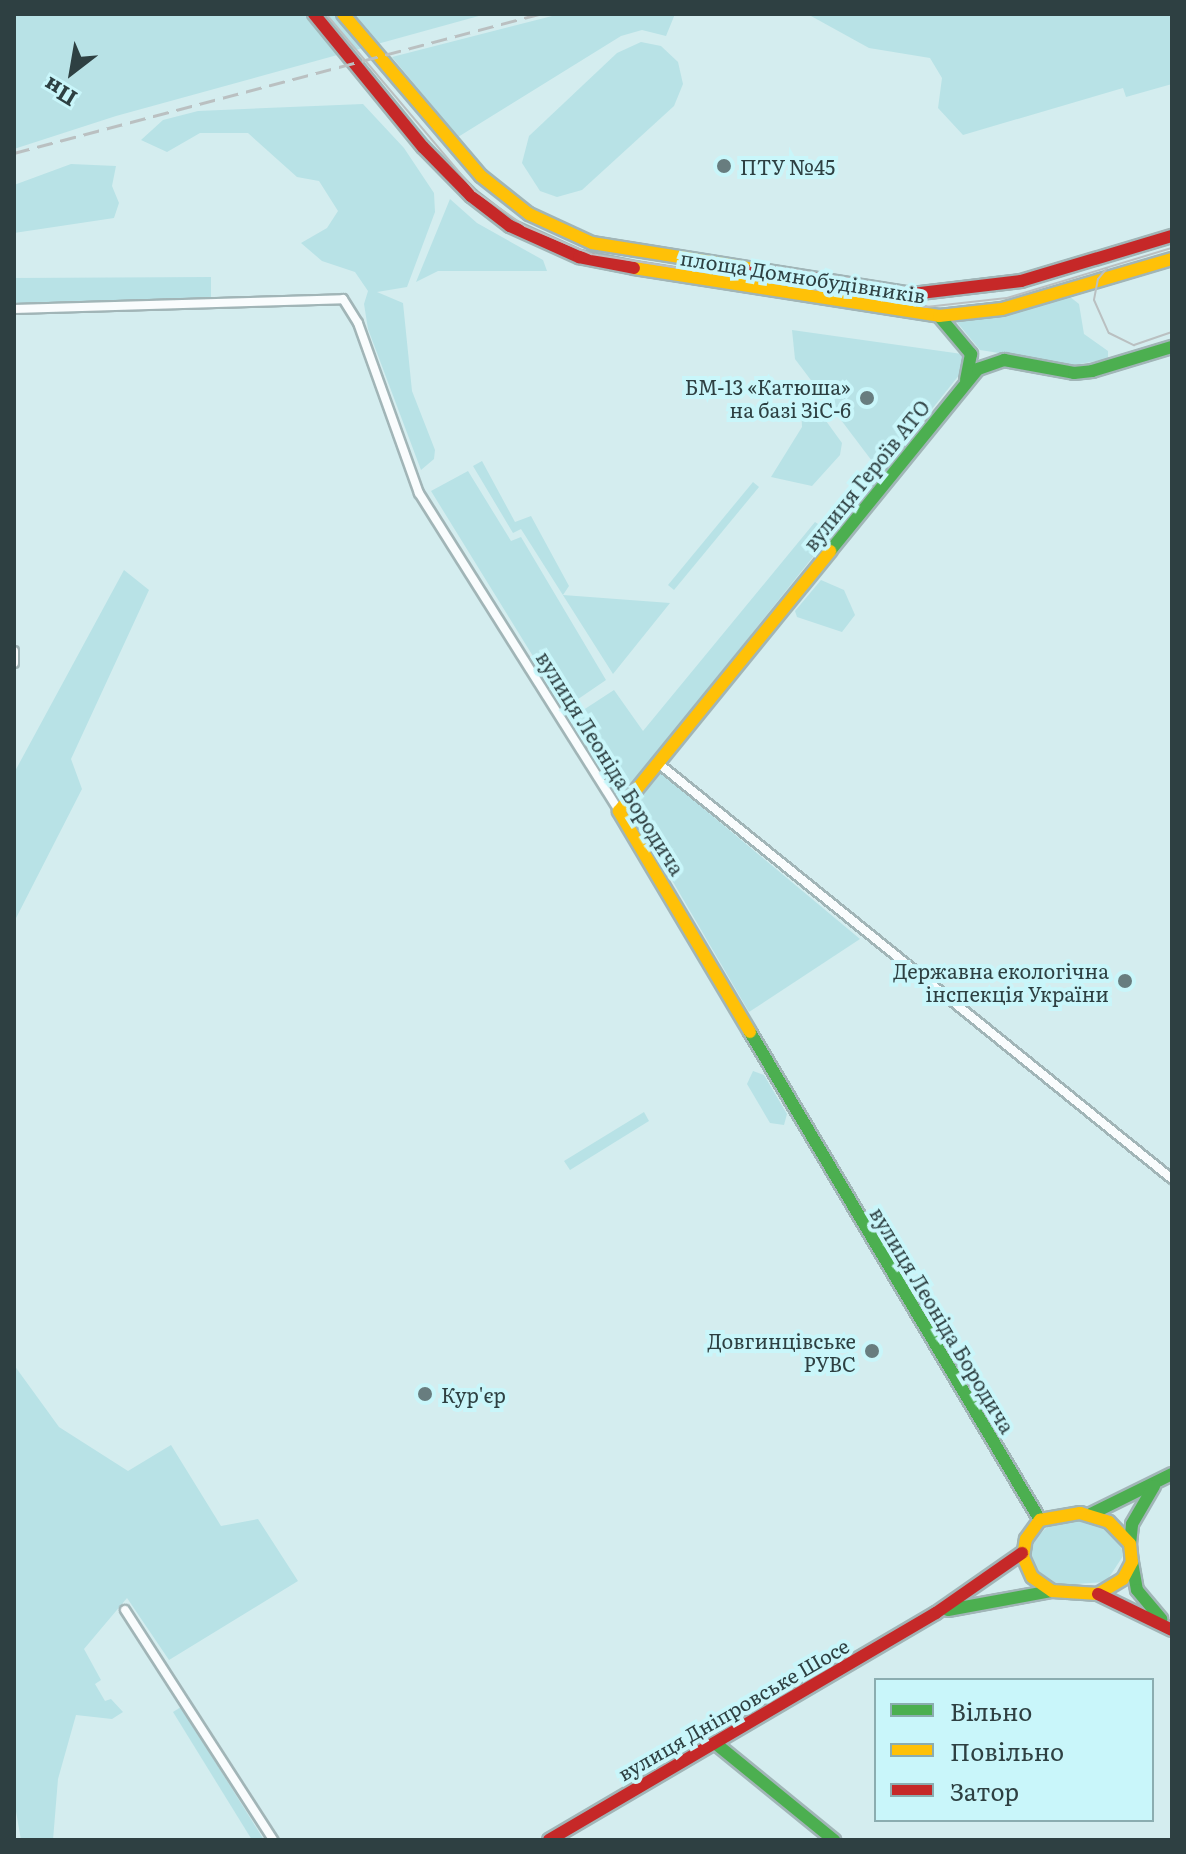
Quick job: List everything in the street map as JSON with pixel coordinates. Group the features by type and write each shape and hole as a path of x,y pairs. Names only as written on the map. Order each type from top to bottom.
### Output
{"main road":[{"name":"площа Домнобудівників","path":"314,14 423,147 489,211 555,248 660,275 939,316 1002,309 1172,259"},
{"name":"площа Домнобудівників","path":"343,14 446,140 508,200 572,236 662,257 912,294 997,287 1172,236"},
{"path":"939,316 971,354 965,383"},
{"name":"вулиця Героїв АТО","path":"619,811 965,383 994,360 1074,373 1172,347"},
{"name":"вулиця Леоніда Бородича","path":"619,811 1040,1520"},
{"path":"1052,1591 1032,1577 1022,1553 1040,1520 1091,1514 1172,1474"},
{"path":"1154,1485 1132,1524 1130,1544 1137,1590 1169,1628"},
{"path":"1091,1514 1115,1526 1130,1544"},
{"name":"вулиця Дніпровське Шосе","path":"549,1840 936,1613 1022,1553"},
{"path":"1098,1594 1123,1579 1132,1562"},
{"path":"936,1613 1052,1591 1098,1594 1169,1628"},
{"path":"715,1743 834,1840"}],"street":[{"name":"вулиця Леоніда Бородича","path":"14,309 343,299 358,323 425,504 619,811"},
{"path":"14,651 14,663"},
{"path":"658,763 1172,1179"},
{"path":"125,1610 273,1840"}],"shaded area":[{"path":"14,14 486,14 116,116 14,149"},
{"path":"560,14 675,14 666,36 642,30 621,36 458,137 392,57"},
{"path":"746,14 1172,14 1172,84 1126,97 1123,88 963,135 938,108 942,78 930,58 869,48 811,16"},
{"path":"641,42 661,46 678,62 683,84 674,106 582,190 557,197 540,191 522,163 529,136 617,53"},
{"path":"363,104 404,148 434,193 435,212 407,287 377,292 403,303 412,391 435,450 434,459 421,470 368,329 364,304 368,291 355,272 322,261 301,243 327,228 338,211 319,181 297,177 248,133 200,133 167,152 141,140 163,120 198,111"},
{"path":"71,164 116,166 112,186 119,203 114,218 14,233 14,185"},
{"path":"450,199 477,223 543,260 547,271 438,271 416,282"},
{"path":"211,277 211,301 14,309 14,278"},
{"path":"1069,296 1079,304 1084,334 1108,351 1108,359 1074,365 980,350 955,320"},
{"path":"792,330 962,354 964,369 881,473 795,359"},
{"path":"800,385 842,443 840,455 812,486 771,477 802,427"},
{"path":"482,461 515,522 531,516 569,586 563,595 670,603 613,674 521,529 513,533 473,466"},
{"path":"468,471 511,541 521,537 606,680 565,708 431,491"},
{"path":"753,482 759,487 674,590 668,585"},
{"path":"815,522 832,533 620,799 571,718 614,690 643,731"},
{"path":"124,570 149,590 71,759 82,789 14,922 14,773"},
{"path":"821,580 844,590 855,615 842,632 797,617 795,611"},
{"path":"661,773 860,939 749,1012 631,810"},
{"path":"753,1071 764,1075 787,1114 784,1125 770,1123 747,1084"},
{"path":"644,1112 649,1121 570,1170 564,1161"},
{"path":"14,1365 59,1427 128,1471 171,1445 221,1526 258,1519 298,1581 169,1660 127,1598 84,1649 101,1680 95,1684 105,1701 111,1699 123,1712 112,1719 76,1715 58,1779 53,1840 21,1840 14,1800"},
{"path":"1071,1517 1098,1520 1120,1538 1123,1556 1106,1582 1059,1585 1037,1570 1031,1553 1035,1539 1052,1522"},
{"path":"181,1707 264,1840 252,1840 173,1712"}],"tram line":[{"path":"326,14 475,191 525,226 591,254 926,307 1007,298 1172,248"},
{"path":"1107,268 1098,279 1094,300 1109,333 1134,345 1172,332"}],"railway":[{"path":"14,153 539,14"}],"traffic: fast":[{"path":"939,316 971,354 966,380"},
{"path":"830,551 978,369 1004,360 1074,373 1092,371 1172,347"},
{"path":"750,1032 1040,1520"},
{"path":"1091,1514 1172,1474"},
{"path":"1130,1544 1132,1524 1154,1486"},
{"path":"1132,1562 1137,1590 1161,1619"},
{"path":"948,1610 1052,1591"},
{"path":"715,1743 834,1840"}],"traffic: slow":[{"path":"343,14 481,176 529,214 592,243 754,269"},
{"path":"634,268 939,316 1002,309 1172,259"},
{"path":"750,1032 619,811 830,551"},
{"path":"1080,1513 1109,1522 1130,1544 1132,1562 1123,1579 1098,1594 1052,1591 1032,1577 1023,1557 1026,1539 1040,1520 1080,1513"}],"traffic: jam":[{"path":"314,14 423,147 471,196 510,226 579,257 634,268"},
{"path":"754,269 912,294 1021,281 1172,236"},
{"path":"549,1840 936,1613 1022,1553"},
{"path":"1098,1594 1172,1630"}],"place":[{"name":"ПТУ №45","path":"724,166"},
{"name":"БМ-13 «Катюша» на базі ЗіС-6","path":"867,398"},
{"name":"Державна екологічна інспекція України","path":"1125,981"},
{"name":"Довгинцівське РУВС","path":"872,1351"},
{"name":"Кур'єр","path":"425,1394"}]}
